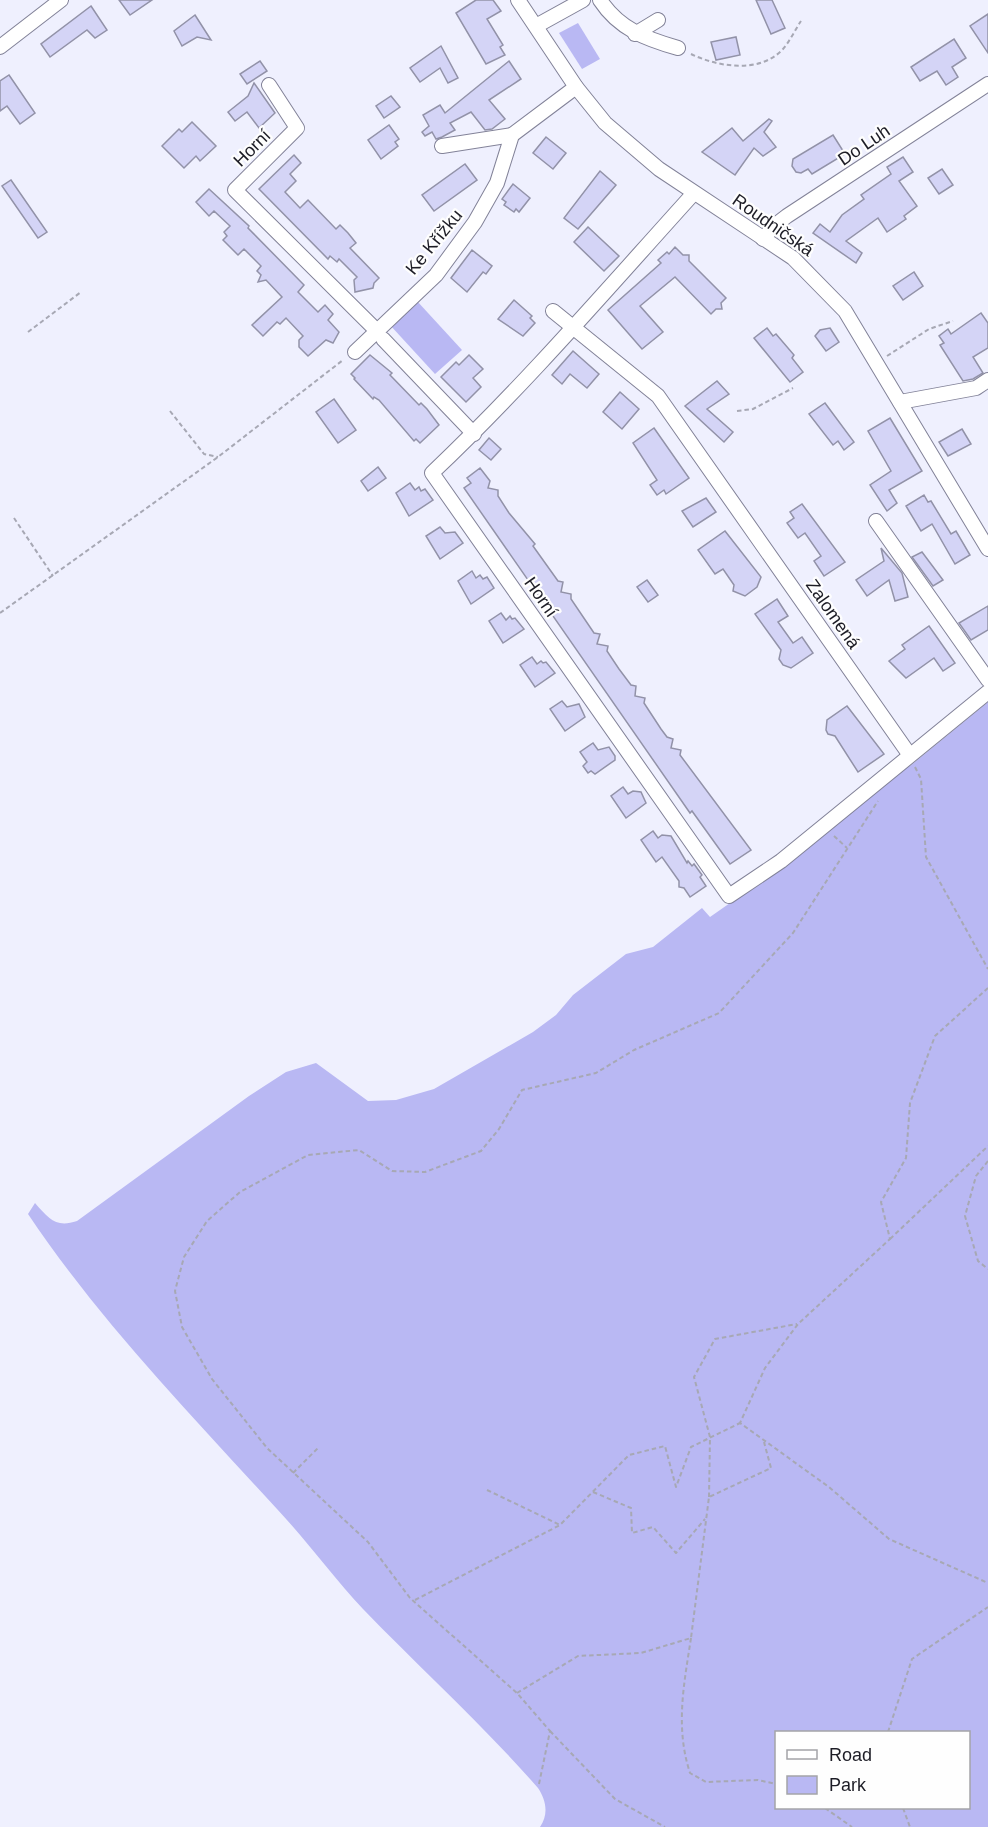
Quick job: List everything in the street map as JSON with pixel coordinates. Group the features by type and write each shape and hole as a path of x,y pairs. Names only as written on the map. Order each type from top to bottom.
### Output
{"street":[{"path":"0,47 61,0"},
{"name":"Roudničská","path":"518,0 576,87 605,123 627,144 694,193 793,258 815,277 845,311 988,549"},
{"path":"536,26 583,0"},
{"path":"600,0 614,17 635,34 678,48"},
{"path":"635,34 658,20"},
{"name":"Do Luh","path":"763,239 787,216 988,84"},
{"name":"Horní","path":"269,85 297,128 235,190 474,434 432,473 729,896 781,861 824,826"},
{"path":"442,146 512,135 576,87"},
{"name":"Ke Křížku","path":"355,352 379,335 436,275 475,222 497,183 512,135"},
{"path":"474,434 694,193"},
{"name":"Zalomená","path":"553,311 658,396 909,754"},
{"path":"900,402 976,388 988,380"},
{"path":"876,521 988,680"},
{"path":"824,826 909,754 988,692"}],"path":[{"path":"678,48 710,64 730,67 756,63 771,58 783,48 801,21"},
{"path":"28,332 81,292"},
{"path":"877,363 929,329 953,321"},
{"path":"0,613 218,457 355,352"},
{"path":"737,411 753,409 793,388"},
{"path":"170,411 204,454 218,457"},
{"path":"14,518 53,576"},
{"path":"909,754 921,780 926,857 988,969"},
{"path":"665,1827 615,1798 550,1731 518,1693 414,1601 368,1542 267,1448 212,1379 182,1327 175,1291 184,1257 207,1221 240,1192 308,1155 359,1150 392,1171 425,1172 481,1151 499,1129 522,1090 596,1073 634,1050 719,1012 793,933 878,801"},
{"path":"824,826 847,848"},
{"path":"890,1239 881,1202 906,1158 910,1103 935,1036 988,988"},
{"path":"414,1601 560,1525 629,1455 665,1446 676,1487 691,1447 740,1423 765,1368 798,1324 988,1146"},
{"path":"988,1161 976,1176 965,1216 978,1261 988,1269"},
{"path":"775,1784 758,1780 706,1782 690,1773 682,1749 680,1710 709,1497 710,1437 693,1377 716,1339 798,1324"},
{"path":"740,1423 829,1488 889,1539 988,1583"},
{"path":"709,1497 771,1468 764,1441"},
{"path":"293,1473 318,1448"},
{"path":"487,1490 560,1525"},
{"path":"593,1492 632,1508 632,1533 653,1527 676,1553 706,1517"},
{"path":"888,1731 912,1659 988,1607"},
{"path":"518,1693 578,1656 641,1653 691,1638"},
{"path":"539,1784 550,1731"},
{"path":"826,1809 852,1827"},
{"path":"903,1809 910,1827"}],"green space":[{"path":"578,23 600,59 582,69 559,33"},
{"path":"417,301 462,350 435,374 390,325"},
{"path":"988,702 988,1827 540,1827 545,1817 545,1807 538,1788 496,1742 352,1597 288,1521 115,1329 28,1214 35,1203 53,1221 70,1223 77,1221 249,1096 286,1072 316,1063 368,1101 396,1100 434,1089 533,1032 556,1015 573,995 626,954 653,947 702,908 710,917 787,863 897,768 910,766"}],"building":[{"path":"119,0 152,0 130,15"},
{"path":"476,0 493,0 501,11 487,19 503,45 500,47 505,55 486,64 456,13"},
{"path":"756,0 772,0 785,28 771,34"},
{"path":"91,6 107,30 95,38 87,30 50,57 41,44"},
{"path":"988,14 988,53 970,26"},
{"path":"195,15 211,40 197,37 182,46 174,31"},
{"path":"736,37 740,55 716,60 711,42"},
{"path":"954,39 966,58 952,67 958,77 946,85 937,71 920,81 911,67"},
{"path":"441,46 458,78 448,83 440,68 420,82 410,68"},
{"path":"260,61 267,71 247,84 240,74"},
{"path":"509,61 521,79 489,100 505,119 492,129 485,130 471,112 450,123 455,130 442,137 436,139 432,132 425,136 422,132 429,126 423,115 440,105 445,113"},
{"path":"9,75 35,113 20,124 7,106 0,111 0,81"},
{"path":"254,83 275,113 259,128 247,112 235,121 228,112 248,96"},
{"path":"391,96 400,107 384,118 376,106"},
{"path":"769,119 772,121 764,132 776,147 763,156 754,148 735,175 702,152 732,128 743,141"},
{"path":"192,122 216,146 200,161 196,156 184,168 162,146 179,129 182,132"},
{"path":"389,125 399,139 395,142 398,146 381,159 368,140"},
{"path":"833,135 845,154 812,174 808,169 801,173 796,172 792,166 793,159"},
{"path":"546,137 566,153 553,169 533,153"},
{"path":"294,155 301,163 290,174 296,181 285,192 300,208 308,200 336,229 340,225 348,233 356,243 350,248 379,278 373,288 355,292 354,280 357,277 339,259 337,262 330,256 328,259 259,189"},
{"path":"903,157 913,172 899,181 917,206 904,216 906,219 887,232 878,218 846,241 862,253 856,263 813,233 820,224 830,232 842,215 864,199 861,195 891,174 887,167"},
{"path":"465,164 477,180 434,211 422,195"},
{"path":"942,169 953,185 939,194 928,178"},
{"path":"600,171 616,185 578,229 564,218"},
{"path":"11,180 47,232 38,238 2,186"},
{"path":"513,184 530,198 519,212 516,209 514,212 504,205 506,202 502,199"},
{"path":"209,189 249,226 248,228 304,285 298,292 318,312 325,305 333,314 328,320 339,332 333,343 326,340 308,356 299,347 299,340 303,336 286,318 280,324 277,322 263,336 252,325 282,297 266,280 258,282 261,275 257,271 261,266 244,249 238,255 223,240 227,236 224,232 230,226 214,211 209,216 196,202"},
{"path":"588,227 619,256 604,271 574,242"},
{"path":"675,247 683,255 689,255 689,261 726,298 721,303 722,309 716,309 711,314 675,277 640,306 663,332 642,349 608,310 661,263 658,260 667,252 669,254"},
{"path":"472,250 492,266 486,274 483,272 467,292 451,278"},
{"path":"914,272 923,286 903,300 893,286"},
{"path":"514,300 532,316 530,318 535,323 523,336 498,319"},
{"path":"981,313 988,323 988,348 973,357 983,373 973,379 963,381 940,345 944,343 939,336 948,329 951,334"},
{"path":"767,328 773,336 776,334 794,355 792,358 803,372 790,382 754,338"},
{"path":"830,328 839,342 826,351 815,336 820,330"},
{"path":"573,351 599,374 587,388 570,374 562,384 552,375"},
{"path":"370,355 392,373 390,375 419,405 421,403 427,409 439,425 420,443 416,439 414,441 379,400 374,397 373,399 351,374"},
{"path":"469,355 483,369 473,378 481,387 466,402 441,377 456,362 459,365"},
{"path":"717,381 729,394 707,409 733,432 724,442 685,406"},
{"path":"620,392 639,409 622,429 603,412"},
{"path":"334,399 356,430 338,443 316,412"},
{"path":"825,403 854,442 844,450 838,441 833,445 809,414"},
{"path":"890,418 922,471 889,490 897,503 887,511 870,485 891,471 868,431"},
{"path":"654,428 689,478 666,494 664,490 657,495 650,485 657,480 633,443"},
{"path":"962,429 971,444 948,456 939,442"},
{"path":"489,438 501,449 491,460 479,450"},
{"path":"378,467 386,478 368,491 361,481"},
{"path":"480,468 490,481 488,488 498,490 498,496 509,513 535,544 533,546 558,581 563,582 561,592 571,594 571,599 594,633 600,634 597,644 608,646 607,651 619,669 631,685 636,686 635,696 645,698 644,703 661,729 667,737 673,739 671,748 681,750 680,755 751,850 730,864 692,811 690,813 464,488 471,483 467,478"},
{"path":"410,483 415,490 419,487 421,491 425,489 433,500 409,516 396,493"},
{"path":"924,495 928,502 931,501 951,534 956,531 970,555 955,564 932,524 921,531 906,506"},
{"path":"706,498 716,512 693,527 682,511"},
{"path":"802,504 845,562 824,576 814,561 821,556 805,533 798,538 787,523 794,518 790,512"},
{"path":"440,527 445,533 455,532 463,543 440,559 426,536"},
{"path":"725,531 761,577 757,587 745,596 733,591 734,585 723,569 715,574 698,550"},
{"path":"881,548 902,573 908,597 895,601 889,580 867,596 856,580 884,561"},
{"path":"922,552 943,580 933,586 912,557"},
{"path":"472,571 476,578 480,575 483,579 487,577 494,588 471,604 458,581"},
{"path":"647,580 658,595 648,602 637,587"},
{"path":"777,599 788,616 778,622 793,643 802,637 813,653 791,668 783,665 779,659 781,650 755,614"},
{"path":"988,606 988,630 971,640 959,623"},
{"path":"501,613 506,620 510,616 512,619 515,618 524,629 503,643 489,621"},
{"path":"929,626 955,663 943,671 934,658 906,678 889,661 905,649 902,645"},
{"path":"532,657 537,664 541,661 546,662 555,673 535,687 520,665"},
{"path":"562,701 567,707 579,704 585,717 565,731 550,709"},
{"path":"847,706 884,754 858,772 835,736 828,734 826,730 827,720"},
{"path":"593,743 598,750 609,747 615,756 615,760 595,774 591,771 588,773 583,766 587,762 580,752"},
{"path":"623,787 628,794 633,791 641,792 646,803 626,818 611,796"},
{"path":"653,831 658,838 662,835 671,836 687,863 688,861 692,866 694,864 702,875 700,877 706,886 690,897 684,888 679,887 679,881 662,857 656,862 641,840"}]}
